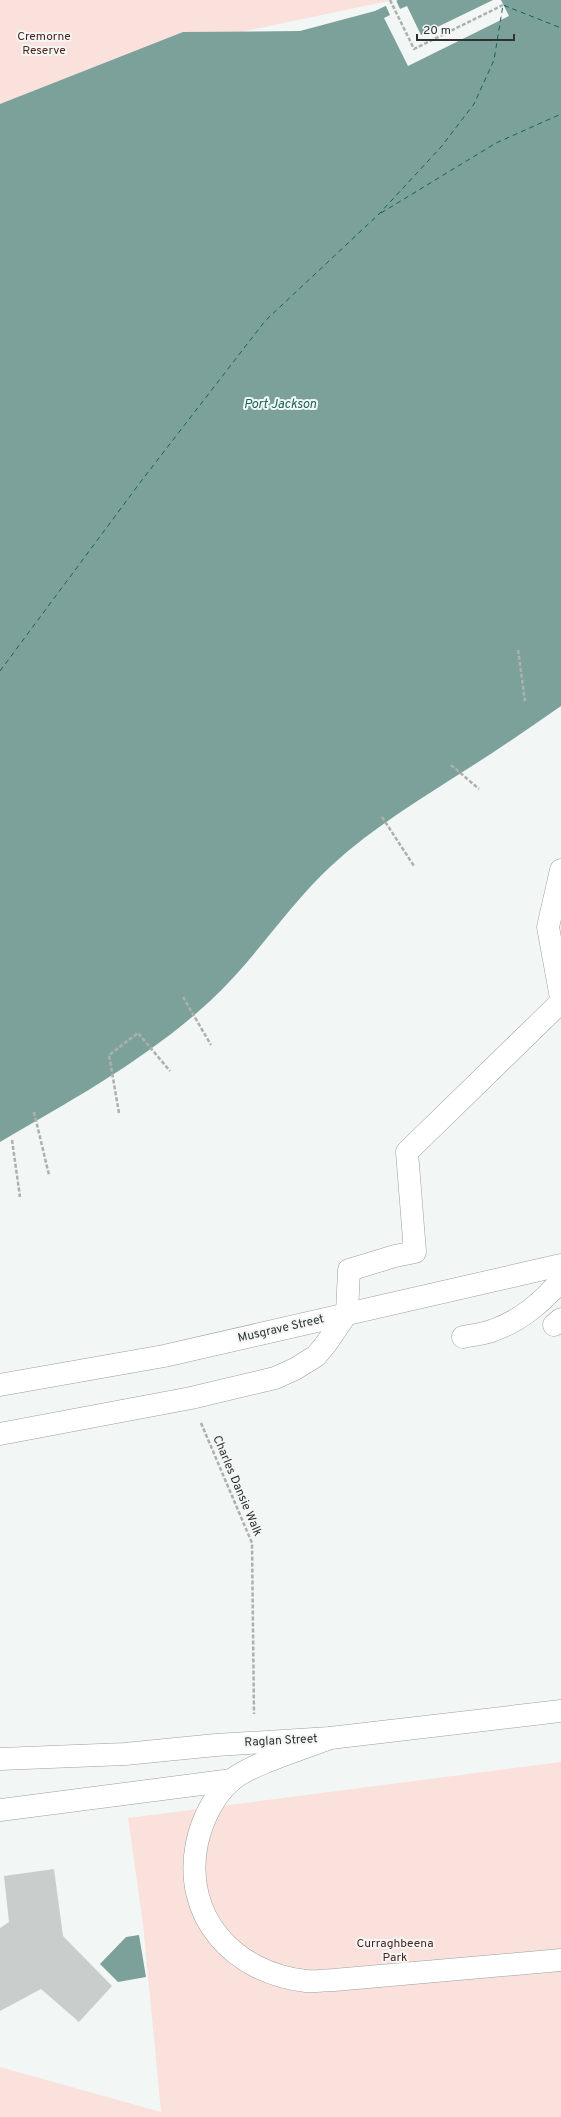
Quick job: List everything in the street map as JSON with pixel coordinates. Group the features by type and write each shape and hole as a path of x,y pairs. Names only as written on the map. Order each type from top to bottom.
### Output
{"street":[{"path":"561,870 548,927 561,998"},
{"path":"0,1434 191,1398 275,1378 295,1369 316,1356 347,1313 349,1270 395,1256 415,1252 407,1152 561,1002"},
{"name":"Musgrave Street","path":"0,1385 164,1356 561,1265"},
{"path":"463,1337 493,1331 516,1320 551,1292 561,1280"},
{"name":"Raglan Street","path":"0,1759 125,1754 330,1738 561,1711"},
{"path":"330,1738 250,1769 232,1780 216,1799 204,1822 194,1859 194,1878 197,1900 206,1919 220,1938 237,1954 257,1967 280,1976 307,1981 561,1960"},
{"path":"0,1810 232,1780"}],"path":[{"path":"390,0 414,49 503,6"},
{"path":"518,650 526,701"},
{"path":"451,765 479,788"},
{"path":"382,817 414,866"},
{"path":"183,997 211,1045"},
{"path":"119,1113 109,1055 138,1033 170,1071"},
{"path":"34,1112 49,1175"},
{"path":"12,1140 20,1197"},
{"name":"Charles Dansie Walk","path":"191,1398 252,1543 254,1743"}],"green space":[{"name":"Cremorne Reserve","path":"0,0 393,0 146,52 0,106"},
{"name":"Curraghbeena Park","path":"561,1762 561,2117 0,2117 0,2067 161,2112 143,1924 128,1818"}],"water":[{"name":"Port Jackson","path":"398,0 561,0 561,706 381,825 347,852 299,899 225,986 185,1023 108,1078 0,1142 0,104 183,32 300,31 375,11"},
{"path":"139,1935 146,1977 118,1982 100,1964 126,1937"}],"pier":[{"path":"396,0 400,9 407,6 421,35 493,0 501,0 509,16 408,66 384,18 390,15 385,4"}],"building":[{"path":"54,1869 63,1936 112,1986 79,2022 41,1989 0,2011 0,1928 9,1922 4,1876"}],"ferry route":[{"path":"0,671 142,480 265,321 379,214 441,147 474,104 494,60 503,5 561,28"},
{"path":"381,213 496,143 561,114"}]}
